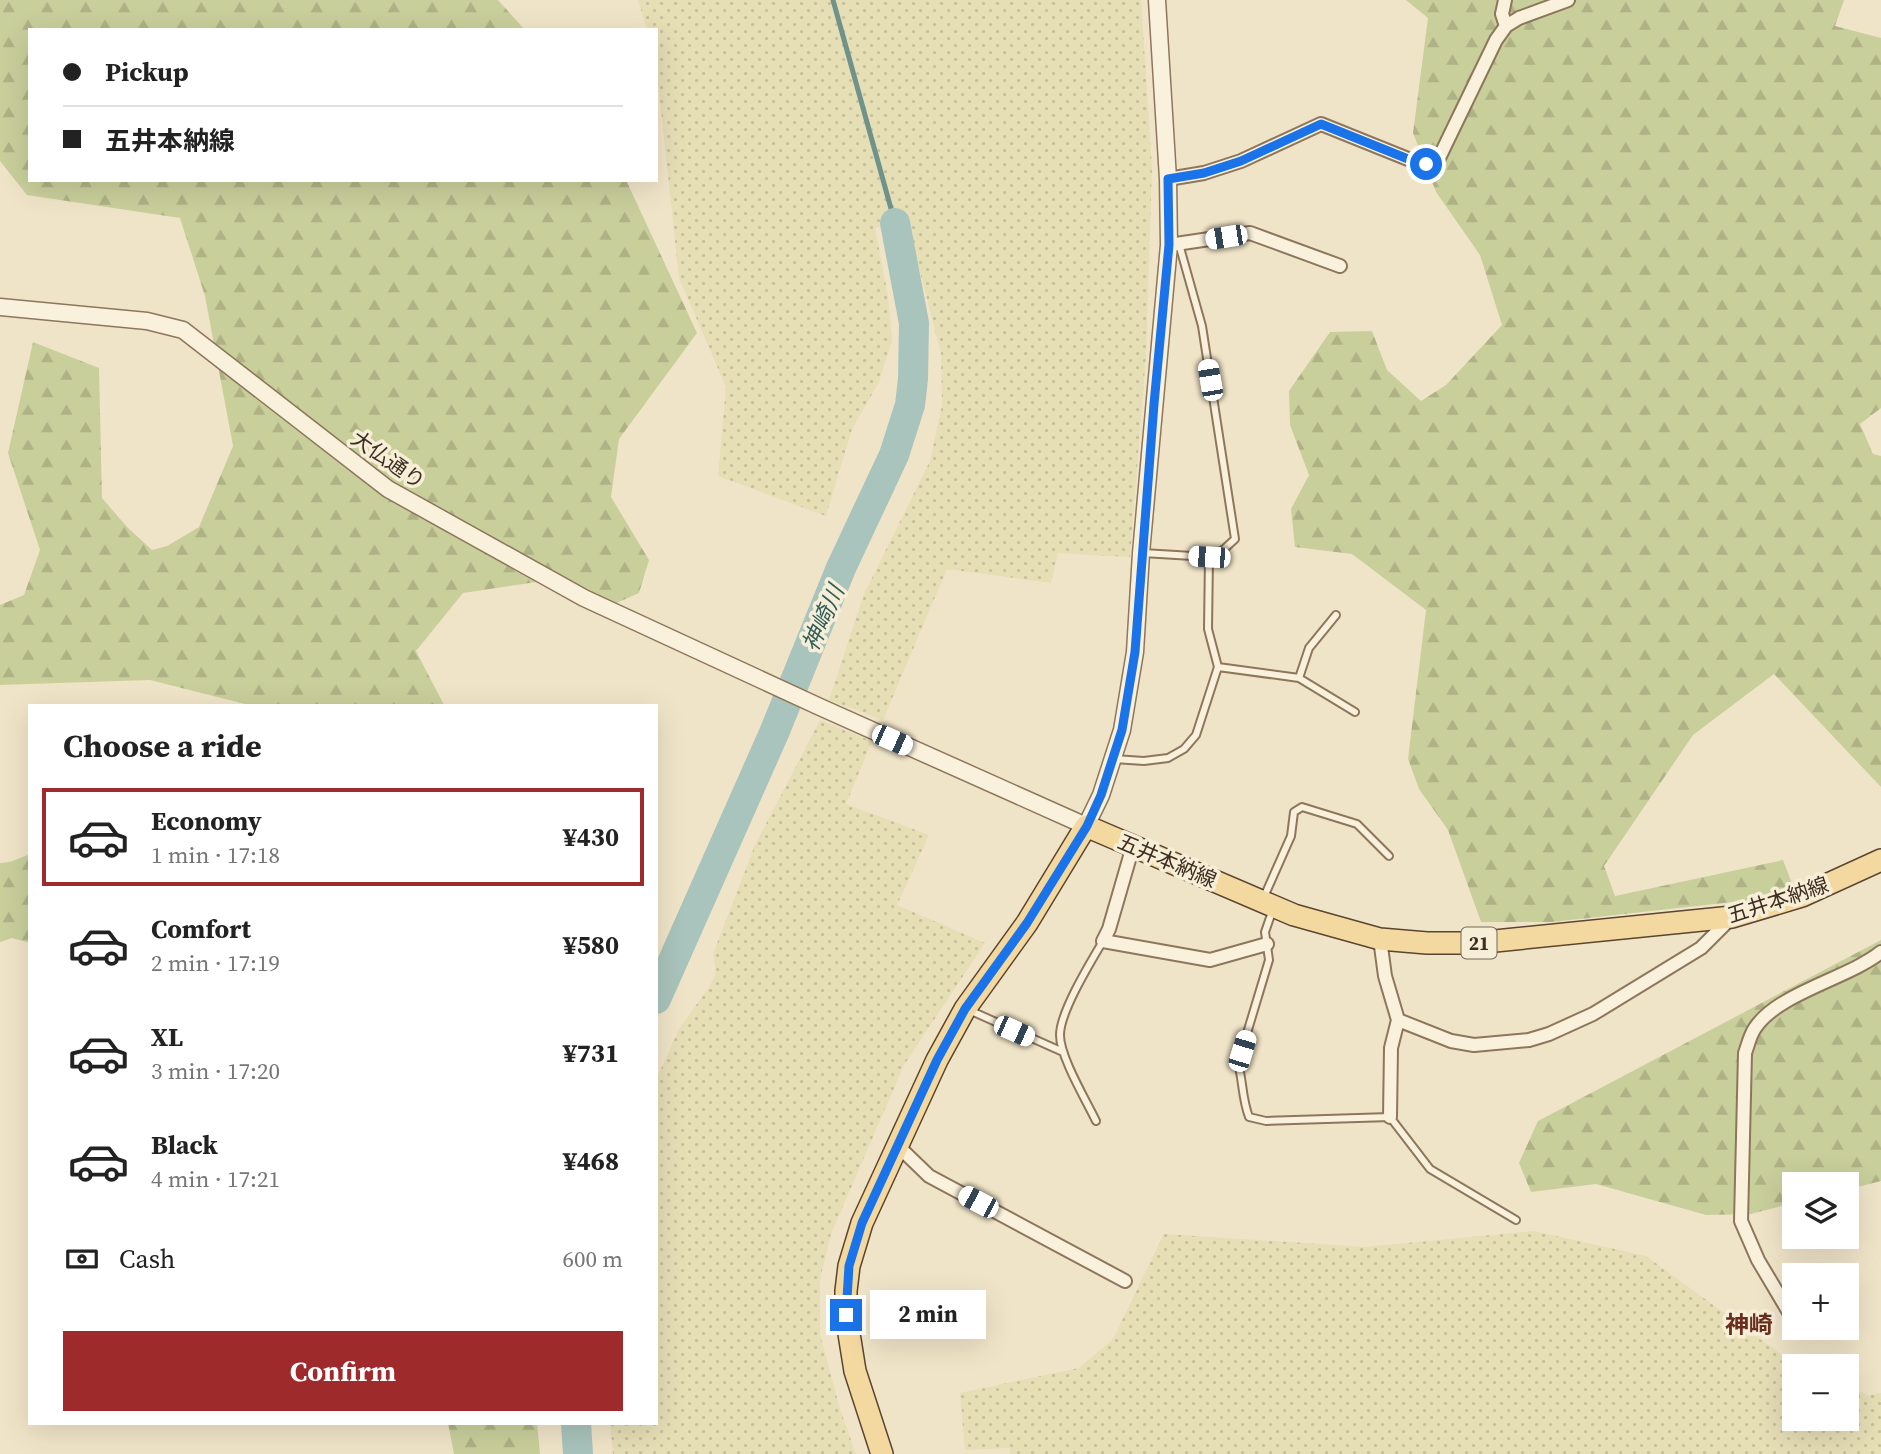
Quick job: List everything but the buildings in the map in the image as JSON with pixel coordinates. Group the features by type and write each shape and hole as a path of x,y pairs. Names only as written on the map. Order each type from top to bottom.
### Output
{"main road":[{"name":"五井本納線","path":"1087,826 1294,915 1380,939 1427,943 1475,943 1732,917 1802,896 1881,860"},
{"path":"882,1454 855,1371 846,1315 849,1266 862,1223 937,1060 965,1009 1027,923 1087,826"}],"street":[{"path":"1087,826 1101,795 1122,730 1131,685 1141,553 1174,245 1157,0"},
{"path":"1505,0 1502,15 1506,26"},
{"path":"1168,179 1204,173 1241,161 1321,124 1418,163 1434,163 1439,158 1496,40 1506,26 1519,18 1568,0"},
{"path":"1174,245 1250,233 1340,266"},
{"name":"大仏通り","path":"0,307 147,321 183,330 387,489 584,598 1087,826"},
{"path":"1133,846 1109,929 1102,941 1210,960 1267,944"},
{"path":"1398,1020 1451,1041 1474,1045 1520,1041 1549,1034 1592,1014 1701,948 1732,917"},
{"path":"1380,939 1385,976 1398,1020 1391,1048 1390,1117"},
{"path":"1782,1300 1758,1260 1741,1221 1745,1053 1755,1028 1770,1013 1809,989 1881,952"},
{"path":"898,1146 929,1176 1125,1281"}],"lane":[{"path":"1141,553 1209,557 1223,550 1235,539 1202,326 1174,245"},
{"path":"1112,759 1144,761 1168,758 1184,750 1196,735 1219,667 1208,629 1209,557"},
{"path":"1299,678 1309,648 1336,615"},
{"path":"1219,667 1299,678 1355,712"},
{"path":"1389,856 1357,824 1302,807 1294,812 1291,836 1268,904 1265,932 1269,960 1238,1063 1244,1103 1249,1117 1266,1121 1390,1117 1430,1169 1516,1220"},
{"path":"1096,1121 1063,1052 1059,1034 1073,994 1102,941"},
{"path":"965,1009 1063,1052"}],"shaded area":[{"path":"638,0 1141,0 1152,168 1146,355 1130,557 1058,553 1051,583 947,569 883,720 829,700 864,594 930,461 942,405 941,353 906,218 875,228 888,296 892,341 879,382 852,429 826,516 718,476 726,387 679,278 658,82 658,28 646,28"},
{"path":"820,720 872,741 846,804 929,835 897,905 985,943 904,1065 831,1234 820,1279 820,1334 840,1409 856,1454 613,1454 610,1425 658,1425 658,1076 679,1029 710,986 716,972 713,954 755,845"},
{"path":"1534,1231 1646,1256 1782,1355 1782,1431 1859,1431 1859,1391 1868,1395 1881,1393 1881,1454 1010,1454 1010,1448 965,1450 960,1393 1079,1368 1113,1339 1164,1234 1365,1247"}],"green space":[{"path":"0,0 498,0 523,28 28,28 28,182 627,182 697,333 619,439 611,497 649,560 639,593 612,605 550,580 463,593 416,651 443,704 245,704 150,680 0,685 0,605 24,595 40,550 8,453 33,342 99,368 102,498 152,550 167,546 199,527 233,446 205,296 180,218 27,195 0,161"},
{"path":"1406,0 1844,0 1835,26 1881,38 1881,408 1860,424 1873,454 1881,456 1881,787 1774,674 1693,735 1604,866 1615,896 1783,860 1793,886 1769,898 1552,922 1481,922 1448,830 1419,789 1408,759 1426,610 1352,554 1295,547 1291,509 1309,475 1290,425 1289,391 1330,332 1372,331 1387,370 1421,401 1446,385 1502,325 1480,255 1436,192 1413,133 1428,18"},
{"path":"28,855 28,942 12,938 0,942 0,863"},
{"path":"1881,940 1881,1181 1859,1187 1859,1172 1782,1172 1782,1206 1751,1214 1706,1215 1596,1184 1531,1192 1519,1163 1538,1121"},
{"path":"448,1425 537,1425 540,1454 454,1454"}],"waterway":[{"path":"833,0 895,223"},
{"name":"神崎川","path":"658,994 774,733 841,568 894,455 910,405 914,323 895,223"},
{"name":"神崎川","path":"576,1425 578,1454"}],"district":[{"name":"神崎","path":"1749,1325"}],"route":[{"path":"846,1315 849,1266 862,1223 937,1060 965,1009 1027,923 1087,826 1101,795 1122,730 1138,621 1141,553 1169,245 1168,179 1204,173 1241,161 1321,124 1426,164"}]}
